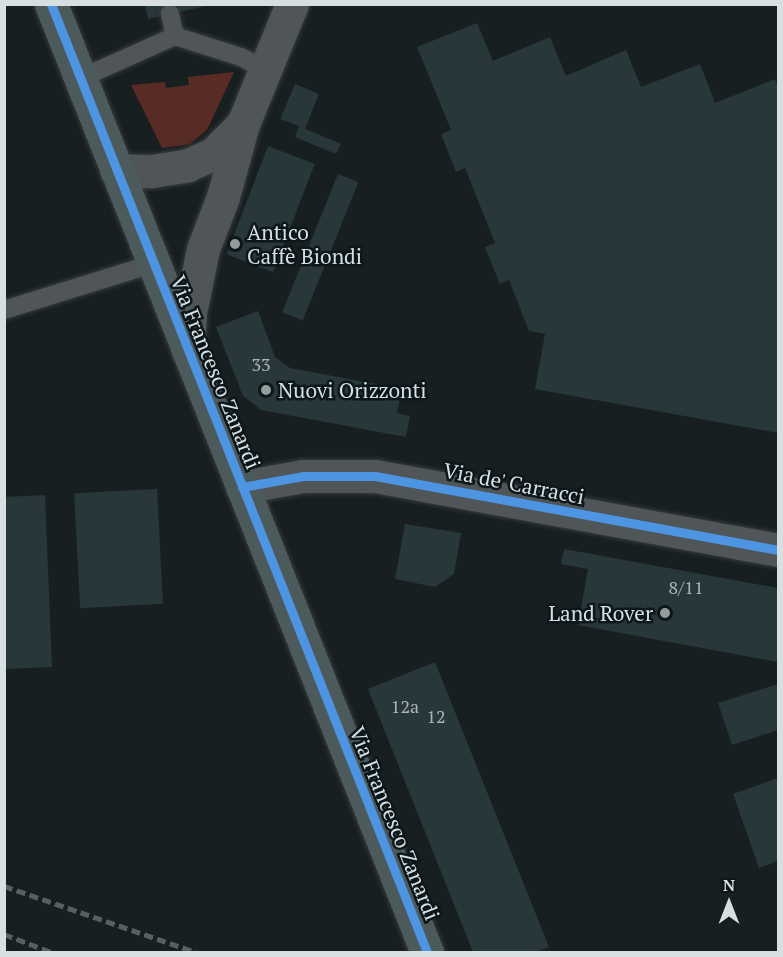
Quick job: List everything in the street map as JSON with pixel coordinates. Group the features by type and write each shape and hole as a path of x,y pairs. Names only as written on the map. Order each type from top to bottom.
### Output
{"main road":[{"name":"Via Francesco Zanardi","path":"51,4 427,952"}],"street":[{"path":"188,351 198,266 235,160 243,124 292,4"},
{"path":"116,170 160,171 188,165 213,153 243,124"},
{"name":"Via de' Carracci","path":"242,487 312,476 375,476 778,550"}],"lane":[{"path":"170,14 175,36"},
{"path":"79,79 175,36 241,57 265,70"},
{"path":"4,310 153,264"}],"shaded area":[{"path":"234,72 207,130 190,144 162,148 131,85 165,82 166,88 189,85 188,77"}],"building":[{"path":"145,4 210,4 210,5 148,19"},
{"path":"477,23 493,61 550,37 566,76 626,50 641,87 700,64 715,103 775,79 778,87 778,433 535,389 545,334 529,331 509,280 500,284 485,247 495,243 465,168 456,172 441,134 451,130 417,47"},
{"path":"295,84 319,94 305,129 341,144 336,154 295,137 299,126 280,119"},
{"path":"268,146 315,164 273,272 226,254"},
{"path":"338,174 358,182 303,320 282,312"},
{"path":"258,311 275,357 290,368 402,389 397,413 410,416 406,437 261,410 243,396 216,327"},
{"path":"157,489 163,604 80,608 74,493"},
{"path":"45,495 52,667 4,669 4,497"},
{"path":"405,524 461,533 454,574 435,587 395,579"},
{"path":"564,549 778,588 778,662 578,625 588,569 561,564"},
{"path":"435,662 549,947 536,952 473,952 368,689"},
{"path":"778,684 778,730 732,745 718,703"},
{"path":"778,778 778,861 759,868 733,794"}],"railway":[{"path":"4,886 196,952"},
{"path":"4,934 51,952"}],"cycle path":[{"path":"51,4 427,952"},
{"path":"242,487 303,476 375,476 778,550"}],"place":[{"name":"Antico Caffè Biondi","path":"235,244"},
{"name":"Nuovi Orizzonti","path":"266,390"},
{"name":"Land Rover","path":"665,613"}]}
